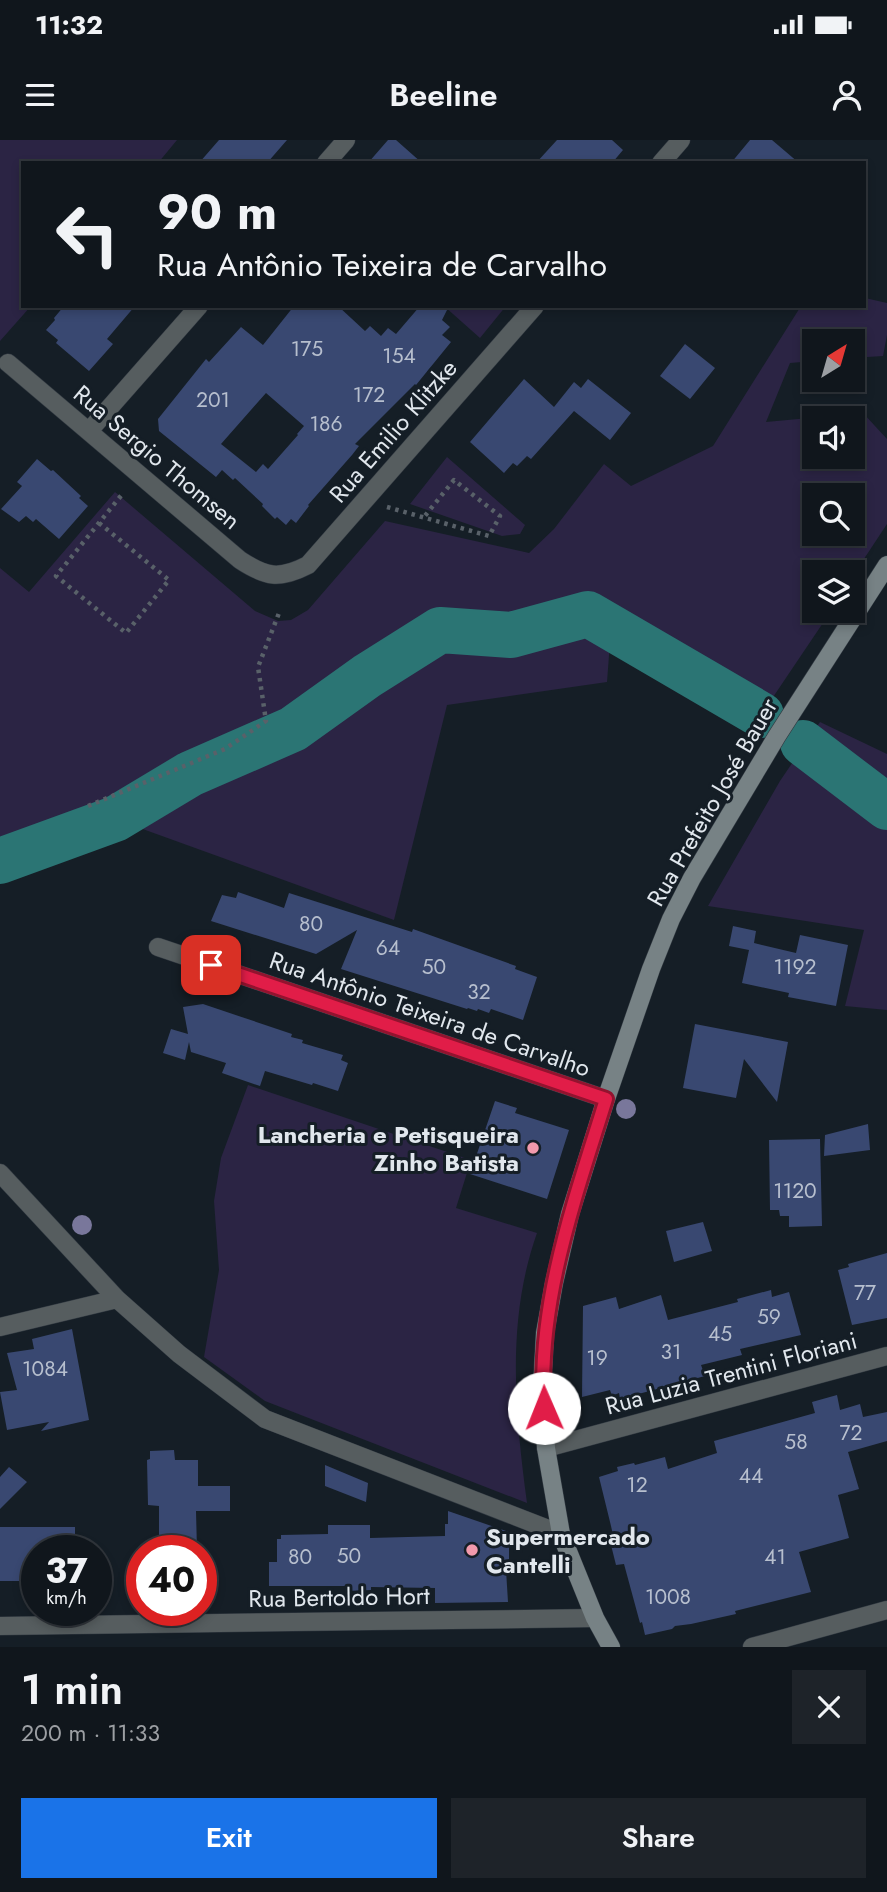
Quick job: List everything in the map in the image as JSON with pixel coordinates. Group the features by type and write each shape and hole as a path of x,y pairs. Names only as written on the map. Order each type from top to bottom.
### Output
{"street":[{"path":"328,161 346,140"},
{"path":"663,161 681,140"},
{"path":"89,432 197,308"},
{"name":"Rua Emilio Klitzke","path":"280,575 308,565 533,308"},
{"name":"Rua Sergio Thomsen","path":"8,363 240,560 259,572 280,575"},
{"name":"Rua Prefeito José Bauer","path":"611,1647 595,1618 561,1534 546,1448 542,1388 545,1333 570,1214 606,1099 651,968 671,919 692,878 777,736 887,565"},
{"name":"Rua Antônio Teixeira de Carvalho","path":"158,947 606,1099"},
{"path":"0,1173 117,1299 178,1354 265,1419 561,1534"},
{"path":"0,1327 117,1299"},
{"name":"Rua Luzia Trentini Floriani","path":"546,1448 887,1356"},
{"path":"752,1647 887,1610"},
{"name":"Rua Bertoldo Hort","path":"0,1626 595,1618"}],"path":[{"path":"386,507 489,536 500,516 454,480 424,517"},
{"path":"99,523 169,580 126,633 56,576 124,492"},
{"path":"88,806 225,750 266,721 258,667 279,613"}],"shaded area":[{"path":"0,140 177,140 160,161 21,161 21,308 29,308 0,341"},
{"path":"866,298 887,303 887,335 883,356 865,357 865,329 802,329 802,362 790,363 766,422 802,419 802,469 865,469 865,415 887,439 887,524 863,560 802,560 802,623 823,623 761,715 611,629 607,682 447,705 394,920 115,819 0,861 0,568 29,592 115,492 255,611 278,621 291,620 308,610 385,521 529,553 554,529 604,464 631,486 713,446 800,308 866,308"},
{"path":"446,308 504,308 480,338"},
{"path":"447,457 525,525 520,534 502,536 410,504"},
{"path":"820,722 887,754 887,1010 845,1006 864,930 708,906 780,781"},
{"path":"248,1085 471,1160 456,1208 537,1233 527,1266 517,1333 519,1435 527,1503 265,1401 204,1357 219,1270 214,1201 221,1158"}],"building":[{"path":"219,140 287,140 269,161 201,161"},
{"path":"388,140 396,140 420,161 370,161"},
{"path":"557,140 612,140 623,150 614,161 538,161"},
{"path":"750,140 772,140 797,161 733,161"},
{"path":"62,308 133,308 107,339 113,344 89,371 56,343 58,340 46,330"},
{"path":"292,308 340,308 365,331 370,326 381,336 388,328 396,334 418,308 448,308 442,320 450,327 442,335 451,342 416,385 355,444 359,446 308,505 296,523 291,519 286,525 277,517 275,519 235,478 233,480 222,470 216,477 159,431 158,419 206,359 209,362 241,327 263,345","holes":["266,393 304,426 268,469 263,464 256,472 221,444"]},
{"path":"685,344 715,368 690,399 660,376"},
{"path":"524,379 554,407 574,382 581,388 588,379 631,413 610,440 574,411 531,459 527,456 517,466 513,463 504,473 470,442"},
{"path":"37,459 53,470 88,506 59,539 36,519 33,522 26,516 19,522 1,509 22,486 17,482"},
{"path":"238,892 284,908 289,893 412,932 413,929 516,966 515,969 537,977 523,1020 491,1009 489,1013 467,1009 341,969 357,930 316,954 211,921 222,895 236,898"},
{"path":"733,926 756,931 754,943 796,953 800,935 848,945 836,1006 788,997 789,993 742,983 749,950 729,946"},
{"path":"203,1004 292,1034 291,1037 303,1040 302,1043 343,1055 341,1060 348,1063 338,1091 265,1071 260,1086 222,1073 226,1063 191,1052 189,1042 185,1060 163,1053 171,1029 188,1034 183,1007"},
{"path":"695,1024 788,1042 777,1102 744,1059 736,1098 683,1088"},
{"path":"495,1101 517,1108 515,1113 569,1130 547,1199 470,1174"},
{"path":"868,1124 870,1150 824,1156 825,1135"},
{"path":"820,1139 822,1226 789,1227 789,1216 780,1216 779,1210 770,1210 769,1140"},
{"path":"703,1222 712,1251 674,1262 666,1231"},
{"path":"887,1253 887,1318 852,1325 838,1270 849,1267 848,1264"},
{"path":"771,1290 772,1297 789,1292 801,1335 740,1349 742,1355 701,1365 705,1376 620,1399 619,1393 612,1396 610,1390 582,1397 583,1306 616,1297 619,1309 661,1295 668,1320 738,1302 737,1299"},
{"path":"72,1329 89,1420 41,1431 49,1422 7,1430 0,1392 17,1390 7,1353 34,1349 32,1339"},
{"path":"837,1395 840,1410 860,1404 863,1417 887,1412 887,1441 848,1452 859,1489 838,1495 849,1538 799,1552 811,1592 735,1611 736,1614 645,1635 624,1564 616,1565 611,1545 615,1544 599,1477 618,1471 617,1467 634,1463 635,1465 665,1457 668,1469 717,1453 714,1441 815,1413 812,1402"},
{"path":"174,1450 175,1460 198,1460 198,1486 230,1486 230,1511 196,1511 197,1535 159,1535 159,1506 148,1505 147,1460 150,1459 150,1451"},
{"path":"325,1465 368,1483 366,1502 325,1486"},
{"path":"9,1467 27,1482 0,1509 0,1477"},
{"path":"448,1511 509,1532 509,1570 506,1570 508,1602 435,1603 435,1588 371,1587 371,1590 346,1591 346,1586 269,1586 269,1562 277,1562 277,1539 281,1539 281,1535 328,1534 328,1525 370,1525 370,1538 445,1536"},
{"path":"0,1527 75,1527 75,1535 21,1535 21,1581 0,1581"}],"waterway":[{"path":"0,861 115,819 190,774 293,729 367,676 440,630 511,635 588,614 761,715"},
{"path":"803,743 887,807"}],"place":[{"name":"Lancheria e Petisqueira Zinho Batista","path":"533,1148"},
{"name":"Supermercado Cantelli","path":"472,1550"}],"route":[{"path":"211,965 606,1099 570,1214 554,1283 545,1333 542,1388 544,1408"}]}
